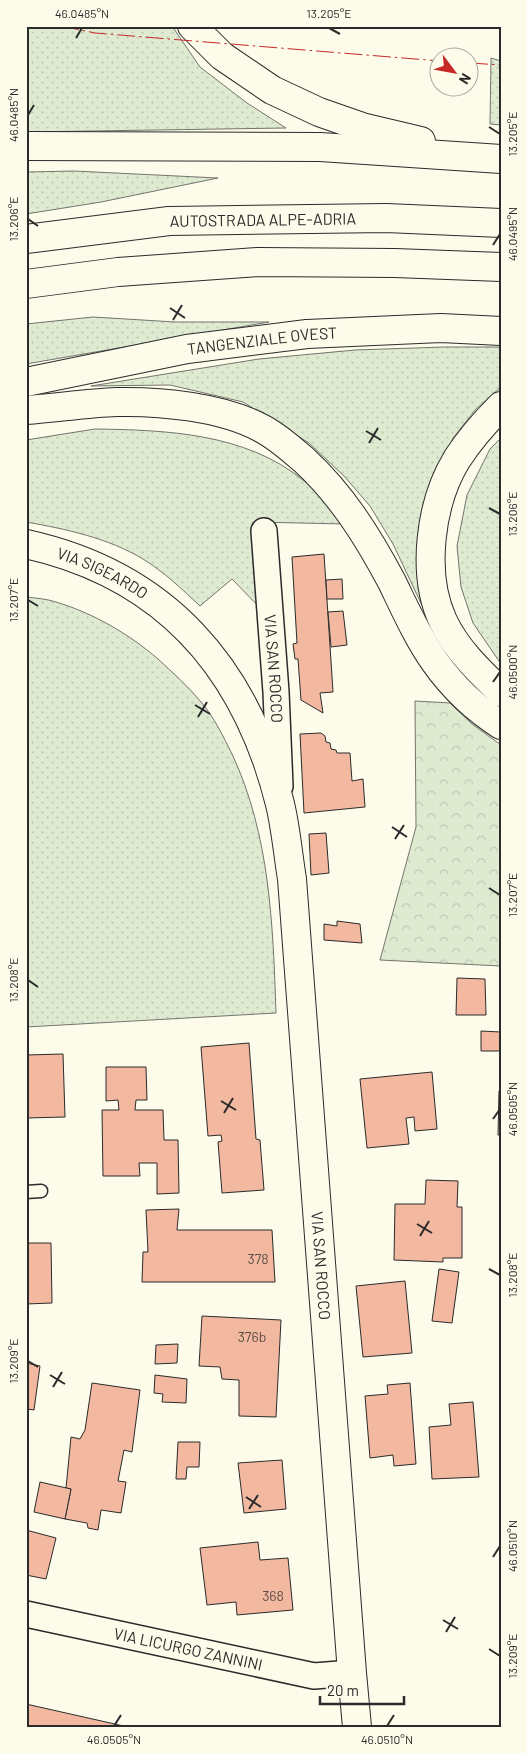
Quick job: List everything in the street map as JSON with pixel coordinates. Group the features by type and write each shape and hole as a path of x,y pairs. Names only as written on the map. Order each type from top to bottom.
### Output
{"main road":[{"path":"192,26 222,56 236,66 272,90 319,112 362,127 501,157"},
{"path":"26,146 320,147 501,157"},
{"name":"AUTOSTRADA ALPE-ADRIA","path":"26,239 169,220 386,218 501,223"},
{"path":"26,284 118,272 258,262 395,263 501,267"},
{"name":"TANGENZIALE OVEST","path":"26,382 187,349 308,334 442,328 501,331"},
{"path":"26,410 118,402 183,405 225,414 261,428 289,447 321,476 348,508 371,543 407,613 436,662 460,692 501,725"},
{"path":"501,406 477,430 456,461 442,494 434,527 430,564 434,595 443,621 455,642 480,672 501,692"},
{"name":"VIA SIGEARDO","path":"26,544 52,550 96,566 140,591 173,615"},
{"name":"VIA SAN ROCCO","path":"173,615 193,634 231,683 266,757 281,806 292,879 357,1727"}],"street":[{"name":"VIA SAN ROCCO","path":"264,531 276,692 281,806"},
{"name":"VIA LICURGO ZANNINI","path":"26,1614 314,1676 352,1673"}],"lane":[{"path":"26,1192 41,1191"}],"green space":[{"path":"26,26 172,26 200,67 247,103 286,128 26,132"},
{"path":"491,58 501,61 501,125 490,124"},
{"path":"74,171 218,178 101,202 26,214 26,172"},
{"path":"93,317 175,322 269,322 26,364 26,324"},
{"path":"501,347 501,387 476,409 453,438 431,485 427,616 393,544 370,506 344,476 309,443 243,402 170,385 91,386 259,359 355,350"},
{"path":"95,429 177,433 230,443 256,452 280,464 303,480 345,524 254,522 262,610 232,579 200,606 158,569 116,545 86,535 26,522 26,440"},
{"path":"501,438 501,664 473,623 461,587 457,546 467,495 490,449"},
{"path":"26,597 49,600 70,607 97,618 123,633 147,650 180,679 206,708 214,720 232,754 245,785 262,848 271,914 276,1013 26,1027"},
{"path":"415,701 450,703 472,724 501,745 501,966 380,960 416,827"}],"building":[{"path":"324,554 333,692 320,693 323,713 301,700 298,659 295,659 293,644 297,643 292,557"},
{"path":"342,579 343,599 327,599 326,580"},
{"path":"343,611 347,645 331,647 328,612"},
{"path":"321,733 325,736 326,742 330,743 331,749 336,750 337,753 350,753 352,781 363,779 365,807 304,813 300,734"},
{"path":"326,833 329,873 311,875 309,834"},
{"path":"337,921 360,924 362,943 324,940 324,924 337,926"},
{"path":"457,978 485,979 486,1015 456,1015"},
{"path":"481,1031 501,1032 501,1051 481,1051"},
{"path":"249,1043 256,1139 260,1140 264,1190 222,1193 218,1142 222,1141 221,1135 208,1136 201,1047"},
{"path":"63,1054 65,1117 26,1118 26,1055"},
{"path":"106,1067 146,1067 147,1100 136,1100 135,1110 163,1110 164,1140 178,1140 179,1193 157,1194 157,1163 139,1163 140,1176 103,1176 102,1110 119,1110 118,1100 106,1101"},
{"path":"432,1072 437,1129 415,1131 414,1117 406,1118 409,1144 367,1148 360,1079"},
{"path":"499,1091 501,1091 501,1135 498,1135"},
{"path":"426,1180 458,1181 457,1207 462,1207 462,1258 443,1258 443,1262 394,1260 395,1204 425,1204"},
{"path":"179,1209 177,1230 272,1230 275,1282 142,1282 143,1252 148,1252 146,1210"},
{"path":"26,1243 51,1243 52,1303 26,1304"},
{"path":"439,1269 459,1272 452,1323 432,1321"},
{"path":"405,1281 412,1353 363,1357 356,1286"},
{"path":"202,1316 281,1320 276,1417 239,1416 239,1380 222,1379 220,1367 199,1366"},
{"path":"178,1344 177,1363 155,1364 156,1345"},
{"path":"26,1363 40,1366 34,1410 26,1409"},
{"path":"155,1375 187,1379 186,1403 162,1402 163,1394 154,1393"},
{"path":"92,1383 140,1390 132,1452 124,1450 118,1481 126,1482 121,1513 101,1510 98,1530 88,1528 87,1523 65,1519 71,1489 66,1488 71,1437 80,1439 85,1430"},
{"path":"410,1383 416,1464 394,1466 393,1455 370,1458 365,1396 388,1394 387,1385"},
{"path":"473,1402 479,1477 432,1479 429,1427 451,1425 449,1404"},
{"path":"178,1442 200,1442 199,1467 187,1467 186,1479 176,1479"},
{"path":"282,1460 286,1509 244,1513 238,1463"},
{"path":"40,1482 71,1489 65,1519 34,1512"},
{"path":"26,1530 56,1538 46,1579 26,1575"},
{"path":"258,1542 260,1560 288,1558 293,1610 237,1615 236,1602 207,1605 200,1548"},
{"path":"26,1704 128,1727 26,1727"}],"power":[{"path":"61,26 95,33 430,60"},
{"path":"480,64 501,65"}]}
